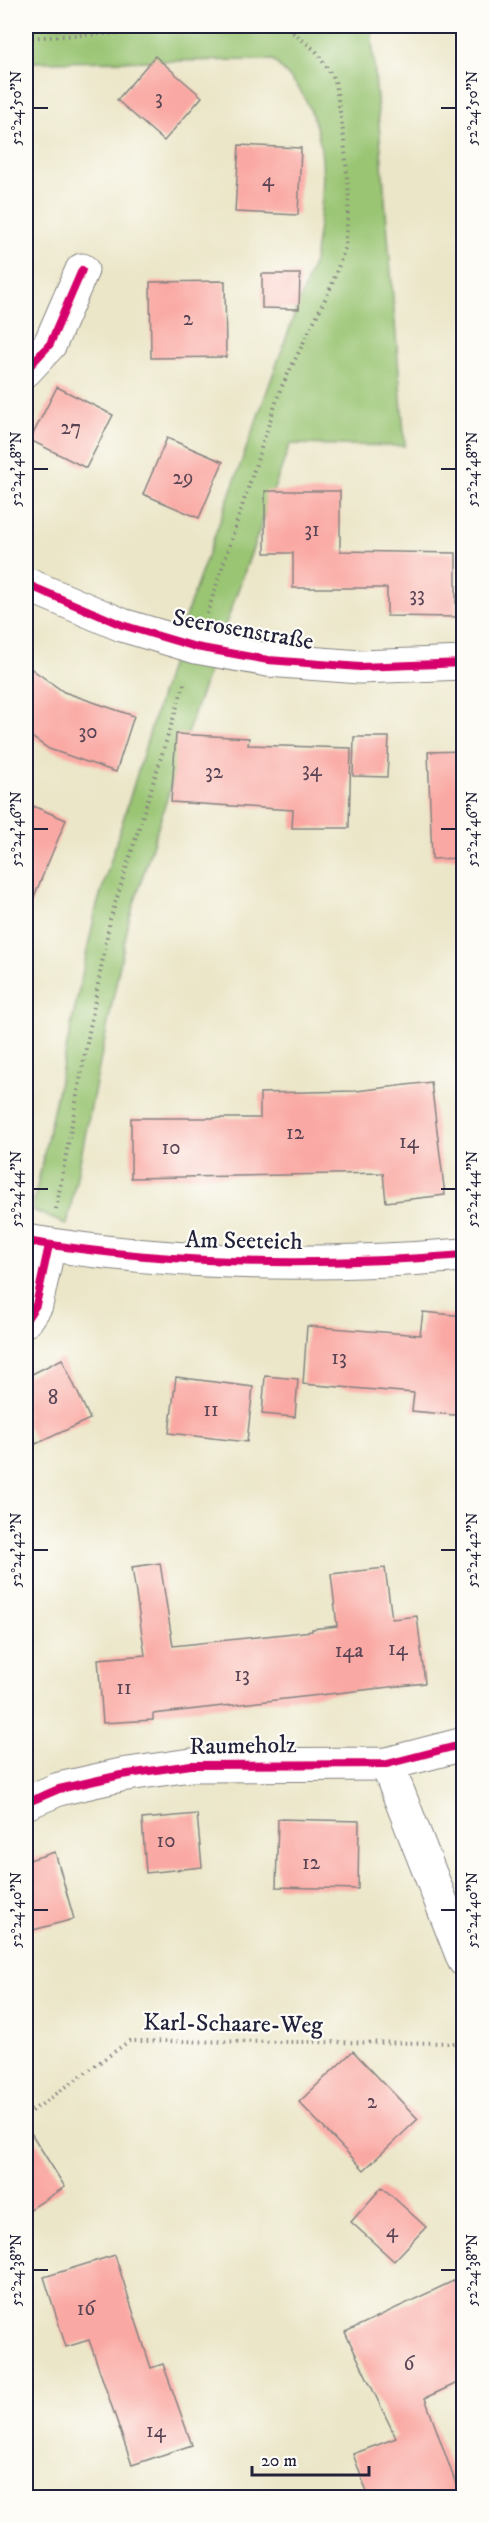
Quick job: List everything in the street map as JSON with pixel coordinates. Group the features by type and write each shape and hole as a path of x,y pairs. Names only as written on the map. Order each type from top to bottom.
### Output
{"street":[{"path":"26,370 50,344 82,270"},
{"name":"Seerosenstraße","path":"26,584 123,625 196,647 268,660 360,667 464,663"},
{"path":"26,1320 36,1305 37,1243"},
{"name":"Am Seeteich","path":"37,1243 171,1259 284,1263 407,1260 464,1255"},
{"name":"Raumeholz","path":"26,1803 59,1789 121,1775 191,1765 387,1764 464,1744"},
{"path":"387,1764 464,1960"}],"path":[{"path":"26,38 253,26"}],"green space":[{"path":"26,26 371,26 405,446 290,444 192,719 129,920 67,1225 32,1210 96,909 182,626 314,261 323,177 322,156 312,115 300,90 273,60 26,62"}],"building":[{"path":"155,56 202,97 164,141 117,100"},
{"path":"239,145 301,148 298,215 235,212"},
{"path":"262,274 300,274 299,309 262,308"},
{"path":"225,281 226,357 151,358 150,282"},
{"path":"57,387 113,415 86,468 30,440"},
{"path":"167,438 223,462 199,518 143,494"},
{"path":"265,491 340,491 340,551 456,553 456,617 387,616 387,588 293,588 293,553 265,553"},
{"path":"26,665 64,692 134,716 116,772 49,749 26,733"},
{"path":"176,734 249,738 248,745 351,748 349,828 292,828 293,810 171,802"},
{"path":"354,737 389,737 387,777 353,776"},
{"path":"464,751 464,858 432,859 428,752"},
{"path":"26,803 66,820 26,916"},
{"path":"431,1082 445,1195 386,1202 383,1173 131,1178 131,1118 260,1118 260,1093 356,1091"},
{"path":"423,1312 464,1316 464,1416 412,1411 414,1393 303,1384 307,1326 420,1335"},
{"path":"62,1359 90,1419 36,1444 26,1421 26,1377"},
{"path":"265,1376 298,1379 295,1417 262,1414"},
{"path":"176,1377 253,1387 247,1442 169,1433"},
{"path":"160,1563 173,1646 312,1631 312,1629 337,1626 331,1574 385,1568 392,1619 417,1616 425,1683 153,1714 153,1720 103,1723 98,1659 145,1655 132,1567"},
{"path":"197,1814 202,1867 146,1873 142,1819"},
{"path":"278,1819 359,1821 358,1889 276,1887"},
{"path":"55,1852 74,1919 26,1932 26,1861"},
{"path":"353,2051 418,2119 364,2170 299,2102"},
{"path":"26,2125 65,2187 26,2212"},
{"path":"382,2187 426,2227 394,2261 351,2222"},
{"path":"115,2255 151,2368 163,2364 192,2445 132,2465 89,2340 66,2347 44,2277"},
{"path":"464,2276 464,2380 425,2398 461,2498 369,2498 353,2454 396,2438 345,2332"}],"cycle path":[{"path":"26,370 50,344 82,270"},
{"path":"26,584 122,625 196,647 268,660 360,667 464,663"},
{"path":"26,1241 135,1255 244,1262 354,1261 464,1255"},
{"path":"26,1320 36,1305 49,1245"},
{"path":"26,1803 59,1789 121,1775 191,1765 387,1764 464,1744"}]}
